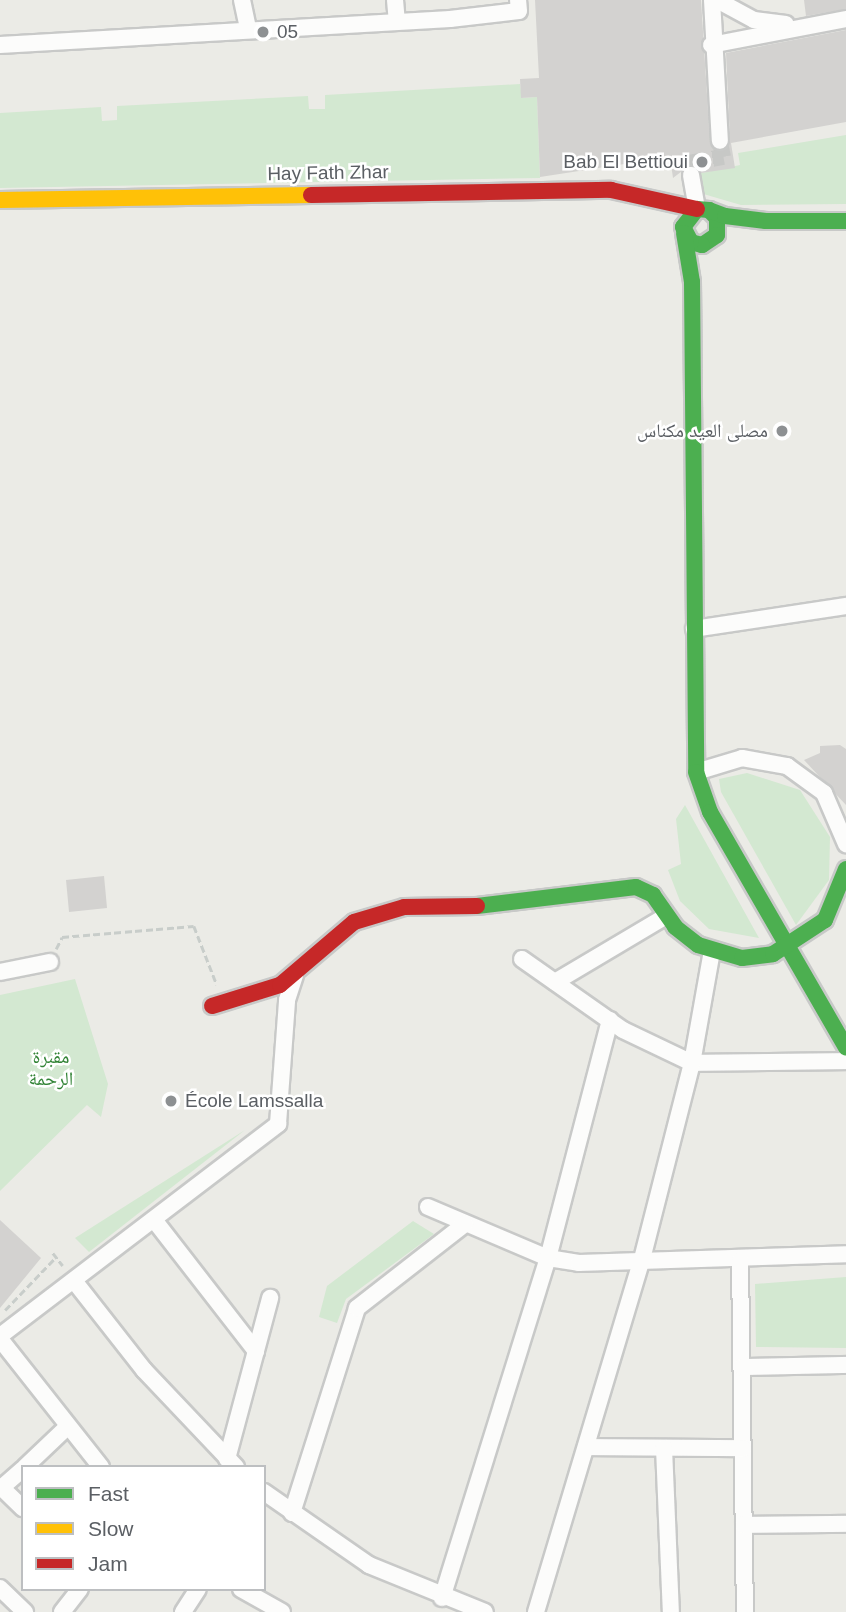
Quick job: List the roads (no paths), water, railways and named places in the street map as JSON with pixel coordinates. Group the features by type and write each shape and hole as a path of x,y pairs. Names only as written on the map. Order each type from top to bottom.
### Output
{"street":[{"path":"242,0 248,28"},
{"path":"395,0 397,21"},
{"path":"0,45 519,11 518,0"},
{"path":"720,137 711,45 715,0 754,20 800,26"},
{"path":"711,45 846,19"},
{"path":"691,175 703,209 719,224 692,282"},
{"name":"Hay Fath Zhar","path":"0,200 594,190 656,197 766,221"},
{"path":"656,197 696,244 766,221 846,221"},
{"path":"703,209 687,215 684,231 692,282 696,772 710,812 846,1048"},
{"path":"694,629 846,606"},
{"path":"696,772 742,758 787,766 824,793 846,844"},
{"path":"219,1004 296,974 354,922 404,906 498,906 636,887 653,895 666,916 712,951 750,957 787,949 825,920 846,869"},
{"path":"555,982 666,916"},
{"path":"536,1612 641,1263 692,1063 712,951"},
{"path":"522,959 610,1020 692,1063 846,1061"},
{"path":"0,972 50,962"},
{"path":"99,1465 66,1429 0,1337 155,1221 278,1124 287,1000 296,974"},
{"path":"442,1598 548,1258 610,1020"},
{"path":"428,1207 548,1258 641,1263 740,1261 846,1254"},
{"path":"155,1221 256,1352"},
{"path":"292,1513 357,1308 465,1224"},
{"path":"740,1261 745,1612"},
{"path":"75,1282 144,1370 231,1463"},
{"path":"231,1463 270,1298"},
{"path":"742,1367 846,1365"},
{"path":"27,1465 66,1429"},
{"path":"586,1447 743,1448"},
{"path":"664,1448 671,1612"},
{"path":"21,1471 1,1488 21,1506"},
{"path":"266,1495 369,1565 442,1598 485,1612"},
{"path":"744,1525 846,1524"},
{"path":"0,1588 25,1612"},
{"path":"62,1612 78,1591"},
{"path":"183,1612 197,1591"},
{"path":"245,1591 282,1612"}],"tunnel":[{"path":"691,175 689,163 723,157 720,141"}],"place":[{"name":"05","path":"263,32"},
{"name":"Bab El Bettioui","path":"702,162"},
{"name":"مصلى العيد مكناس","path":"782,431"},
{"name":"École Lamssalla","path":"171,1101"}],"park label":[{"name":"مقبرة الرحمة","path":"51,1068"}]}
